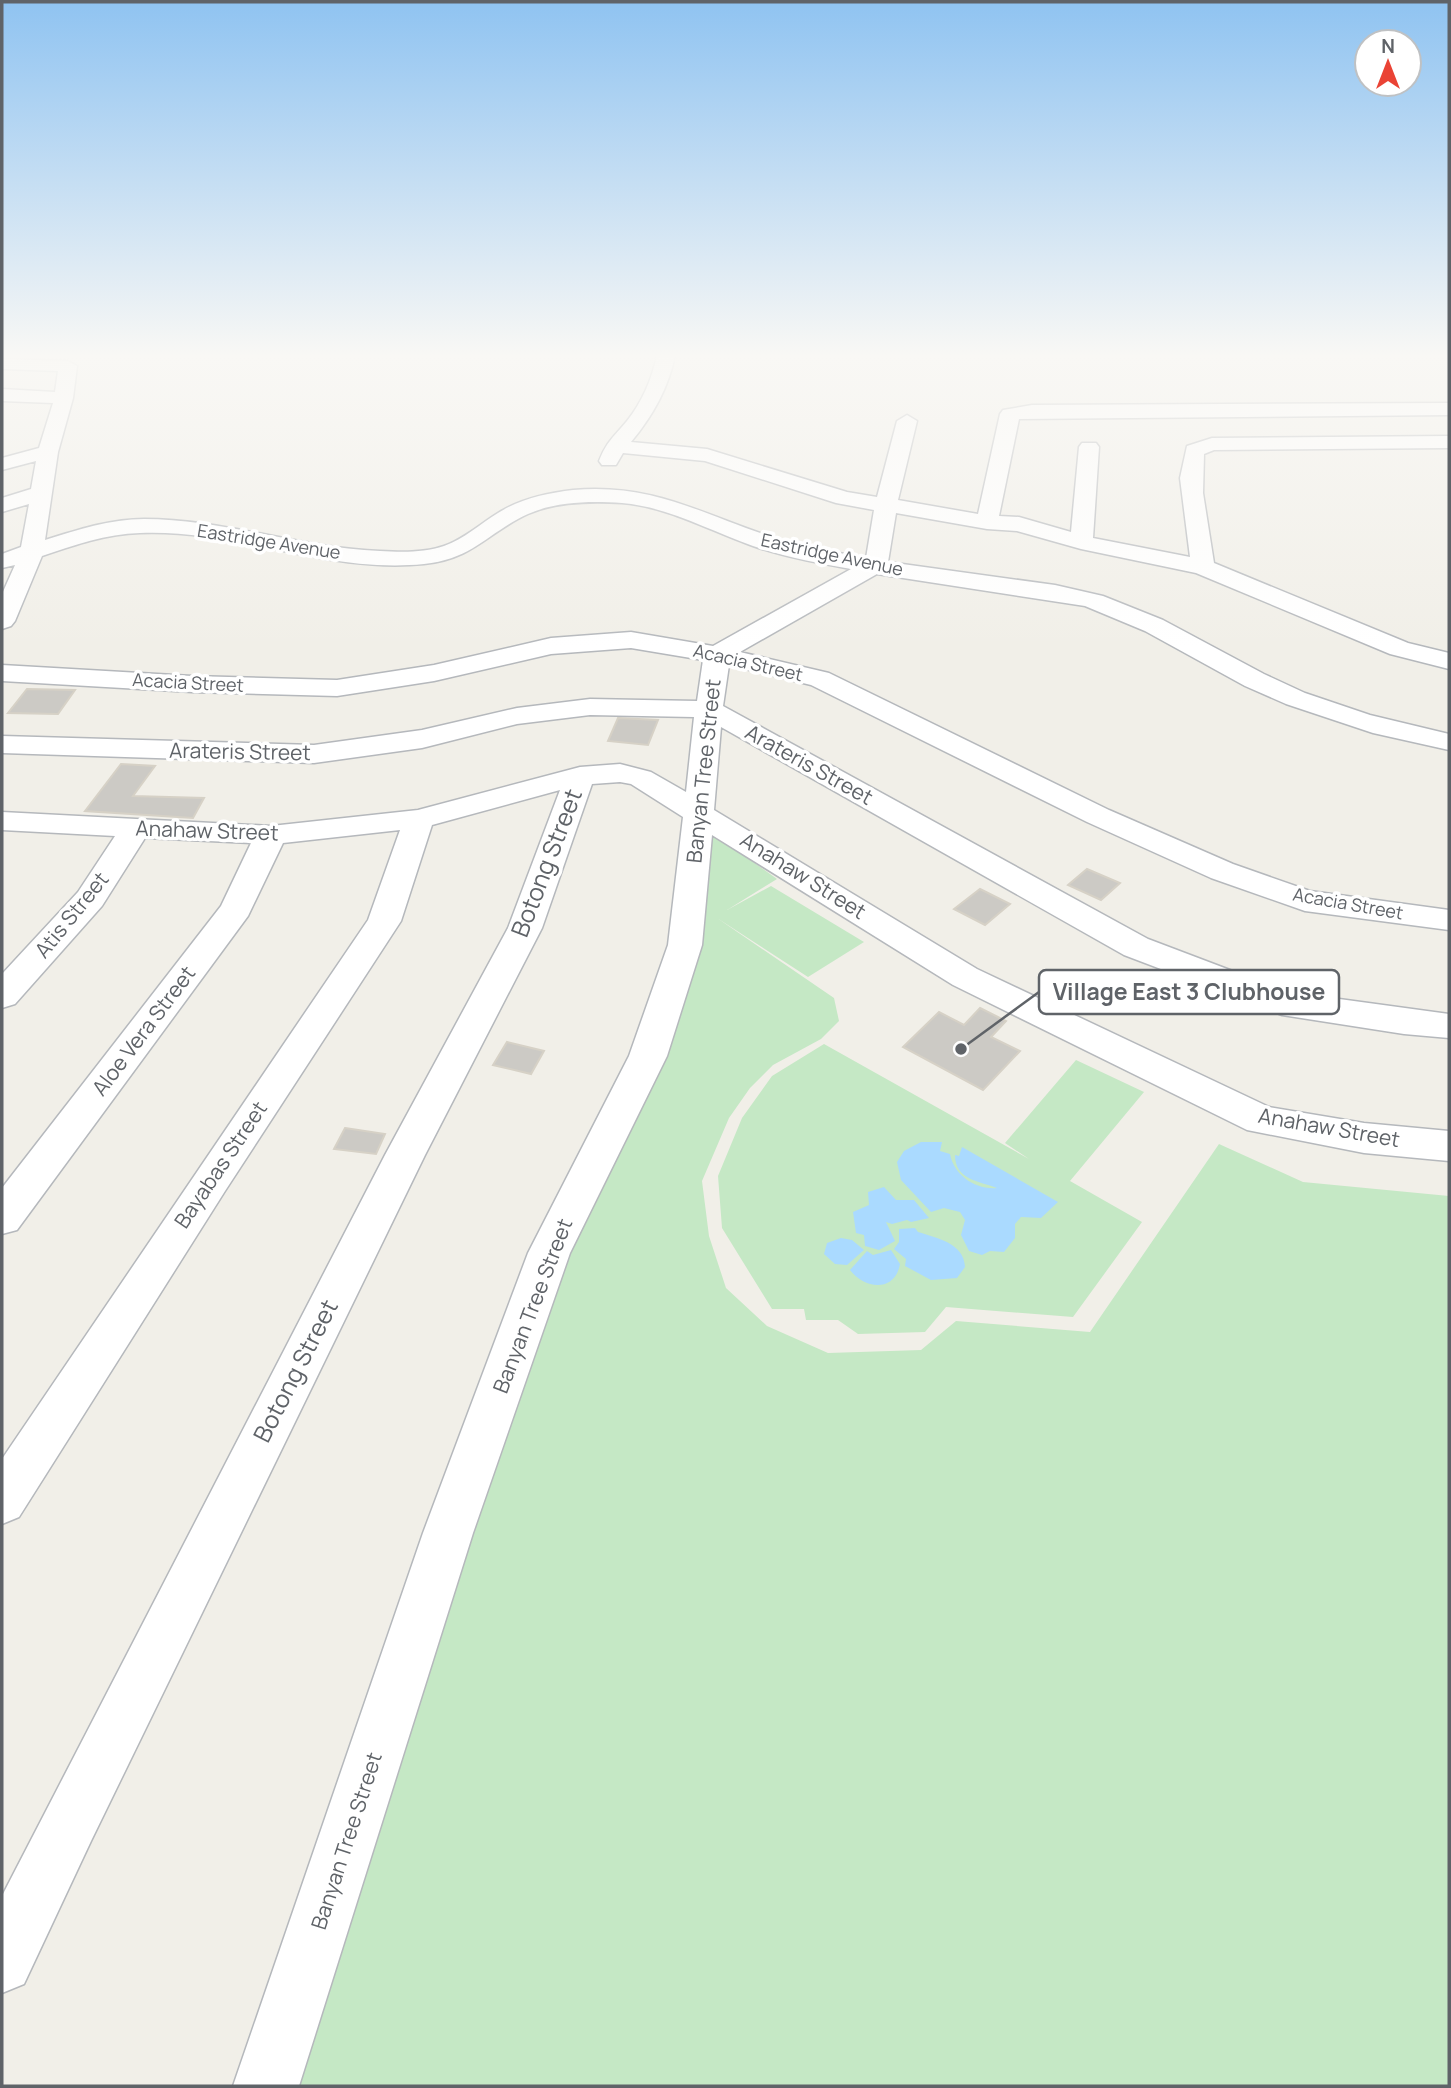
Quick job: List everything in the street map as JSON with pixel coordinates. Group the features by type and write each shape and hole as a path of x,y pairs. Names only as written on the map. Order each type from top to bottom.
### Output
{"street":[{"path":"2,464 46,452"},
{"path":"2,621 32,552 48,452"},
{"path":"597,495 612,452"},
{"path":"689,452 707,454 844,498 988,522 1019,524 1081,542 1203,567 1399,649 1449,662"},
{"path":"876,565 886,505 899,452"},
{"path":"988,522 1002,452"},
{"path":"1081,542 1089,452"},
{"path":"1193,452 1195,516 1203,567"},
{"path":"2,505 41,494"},
{"name":"Eastridge Avenue","path":"2,561 86,536 137,526 205,531 300,550 377,558 418,557 450,552 523,508 558,500 597,495 664,502 729,531 784,548 956,579 1068,594 1111,607 1276,690 1364,722 1449,743"},
{"name":"Banyan Tree Street","path":"265,2086 449,1533 549,1253 648,1056 685,945 717,654 876,565"},
{"name":"Acacia Street","path":"2,673 192,684 337,688 434,673 551,646 631,640 717,654 820,679 1098,816 1305,901 1449,920"},
{"name":"Arateris Street","path":"2,744 314,754 422,739 517,716 590,707 709,709 1136,947 1282,1003 1404,1022 1449,1026"},
{"name":"Anahaw Street","path":"2,822 271,835 419,819 580,776 620,773 641,778 965,976 1261,1120 1364,1138 1449,1146"},
{"name":"Botong Street","path":"2,1962 70,1820 399,1167 525,928 580,776"},
{"name":"Bayabas Street","path":"2,1501 384,921 419,819"},
{"name":"Atis Street","path":"2,996 90,899 135,829"},
{"name":"Aloe Vera Street","path":"2,1218 236,909 271,835"}],"green space":[{"path":"708,830 777,879 727,910 771,886 864,942 808,977 717,918 834,998 839,1021 821,1039 773,1065 750,1088 729,1118 702,1181 709,1236 726,1288 767,1326 828,1353 921,1350 956,1321 1090,1332 1219,1144 1303,1182 1449,1196 1449,2086 284,2086"},
{"path":"824,1044 1029,1159 1005,1143 1076,1060 1144,1092 1070,1181 1142,1222 1073,1317 946,1307 925,1332 858,1334 838,1320 806,1320 804,1309 772,1309 722,1228 718,1176 742,1118 772,1076"}],"water":[{"path":"921,1142 942,1142 940,1151 950,1154 961,1175 974,1184 997,1188 969,1178 959,1170 955,1155 959,1156 962,1147 1058,1202 1041,1218 1021,1217 1015,1224 1015,1238 1004,1252 990,1251 982,1255 969,1251 961,1235 965,1220 960,1212 944,1208 931,1212 901,1180 897,1162 904,1151"},
{"path":"884,1187 896,1200 914,1200 929,1218 892,1224 886,1222 895,1241 879,1250 865,1246 864,1235 856,1233 853,1212 869,1205 868,1192"},
{"path":"915,1228 918,1232 948,1243 960,1252 965,1267 957,1278 931,1280 905,1266 906,1259 894,1249 899,1242 899,1229"},
{"path":"841,1238 852,1240 864,1250 847,1265 835,1264 824,1254 827,1243"},
{"path":"891,1250 900,1264 897,1273 886,1284 863,1281 850,1270 867,1251 873,1255"}],"building":[{"path":"27,689 75,690 58,714 8,713"},
{"path":"618,718 658,720 648,745 608,741"},
{"path":"121,764 155,766 133,796 204,798 193,818 85,811"},
{"path":"1087,869 1120,883 1101,900 1068,885"},
{"path":"980,889 1010,904 985,925 954,909"},
{"path":"980,1008 1006,1021 991,1037 1020,1051 983,1090 903,1047 939,1012 964,1025"},
{"path":"507,1042 544,1051 531,1074 493,1065"},
{"path":"345,1128 385,1134 376,1154 334,1149"}],"place":[{"name":"Village East 3 Clubhouse","path":"961,1049"}]}
